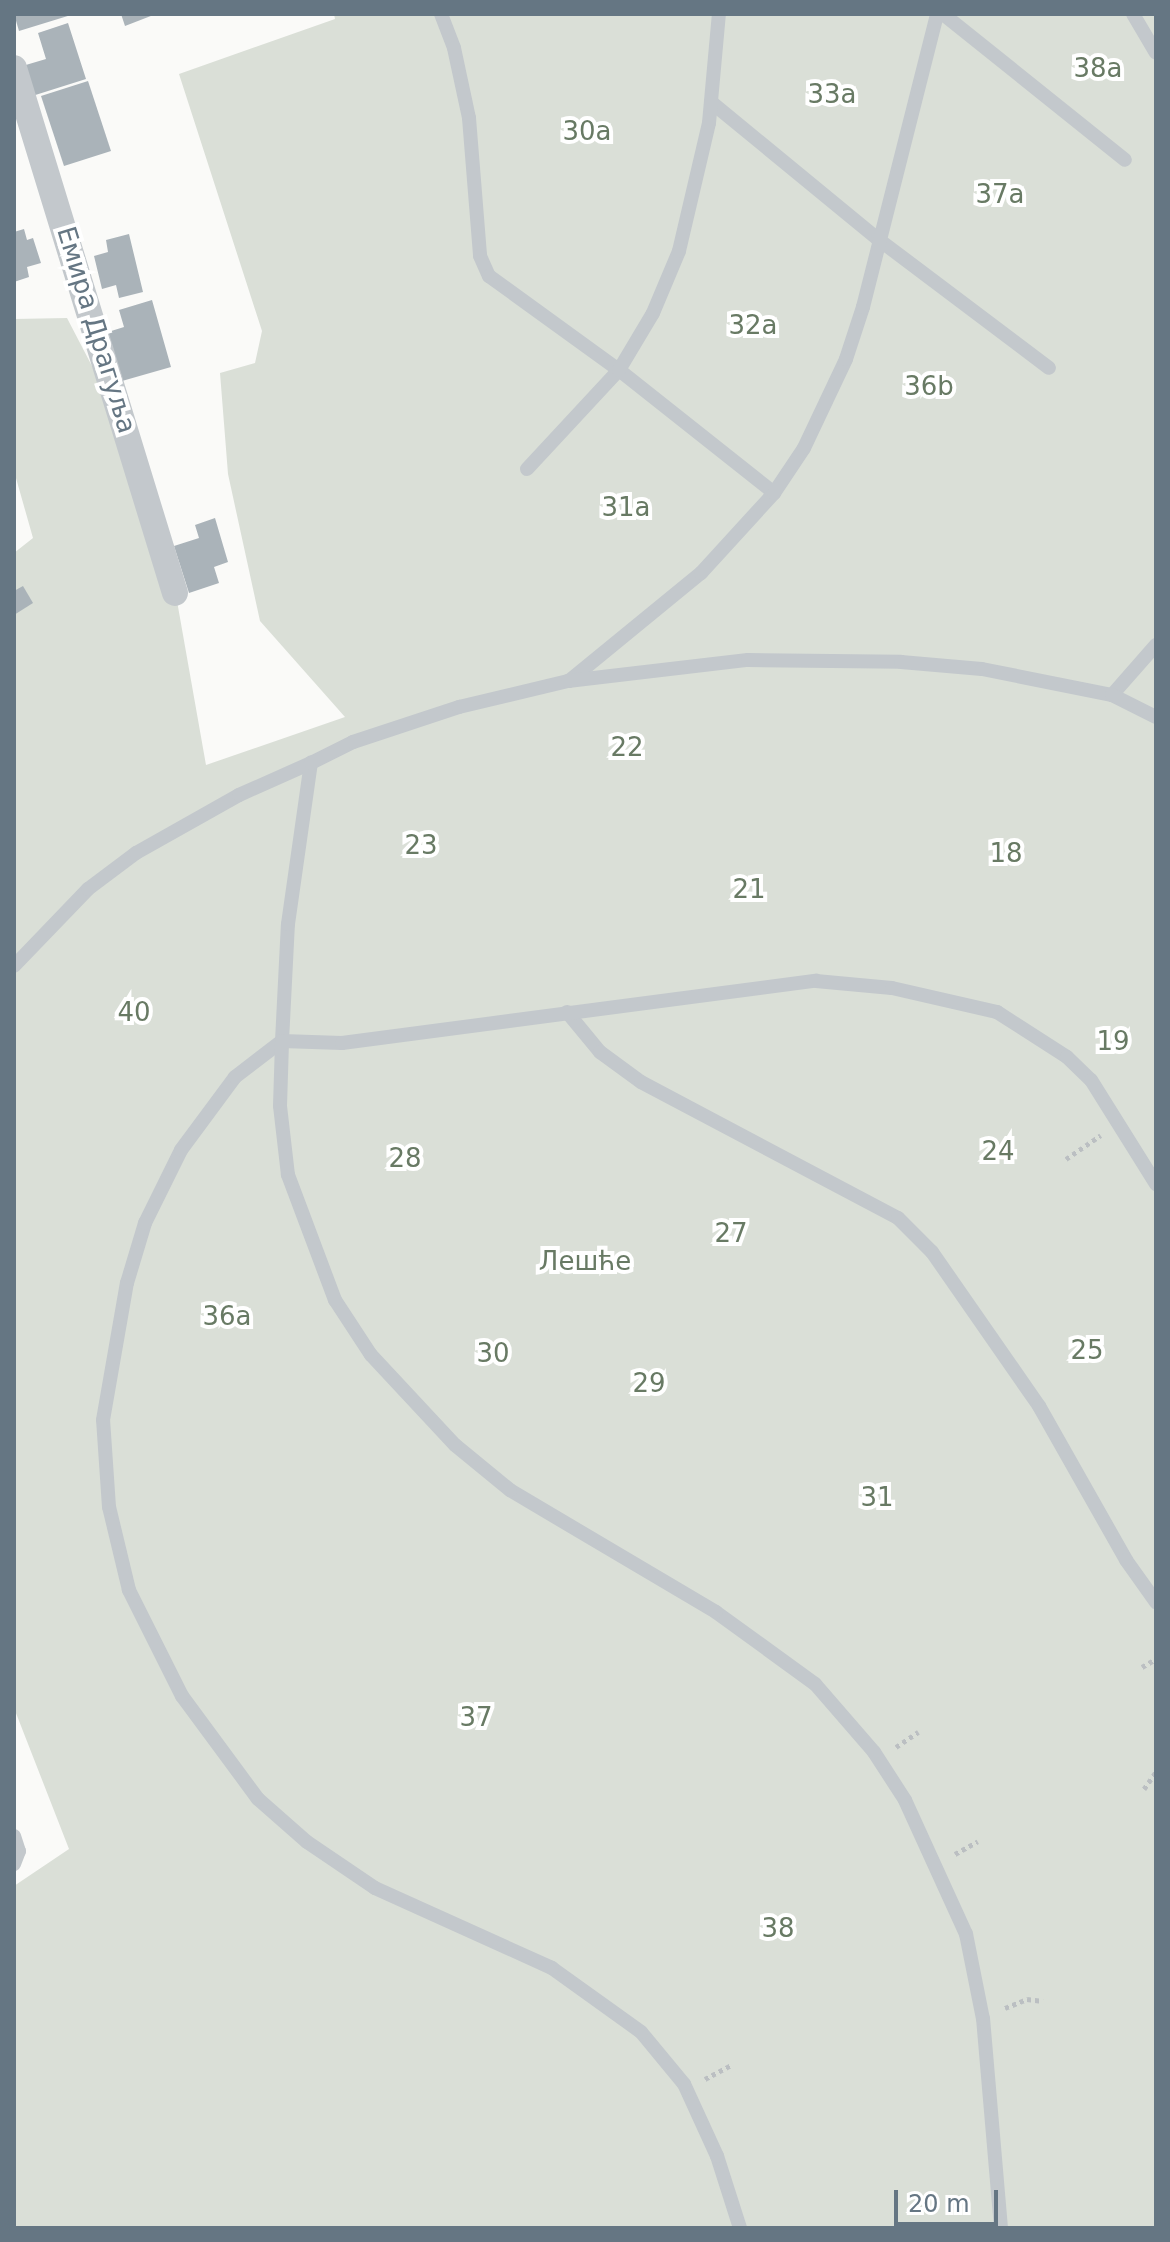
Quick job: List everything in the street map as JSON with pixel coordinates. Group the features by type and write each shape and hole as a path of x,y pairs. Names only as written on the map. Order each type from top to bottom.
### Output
{"street":[{"name":"Емира Драгуља","path":"14,68 175,593"}],"lane":[{"path":"441,14 454,48 469,118 480,256 489,276 619,370 774,493"},
{"path":"527,469 619,370 653,313 679,251 711,102 719,14"},
{"path":"568,681 701,573 774,493 804,448 846,359 940,14 1125,160"},
{"path":"1133,14 1156,53"},
{"path":"711,102 878,239 1049,368"},
{"path":"1112,695 1156,645"},
{"path":"14,966 88,889 136,853 239,795 353,742 459,707 568,681 748,660 811,659 982,669 1112,695 1156,717"},
{"path":"311,763 288,924 280,1106 288,1175 335,1300 371,1355 455,1445 510,1490 716,1612 815,1684 874,1752 911,1813 966,1934 983,2019 1001,2228"},
{"path":"740,2228 717,2156 684,2084 641,2032 552,1968 375,1888 297,1834 258,1799 182,1696 129,1590 109,1507 103,1420 127,1283 145,1223 181,1150 235,1077 282,1041 342,1043 816,981 943,998 997,1012 1067,1057 1091,1080 1156,1184"},
{"path":"567,1012 600,1052 641,1082 898,1218 932,1252 988,1330 1156,1602"},
{"path":"14,1836 19,1851 14,1864"}],"path":[{"path":"1066,1159 1118,1123"},
{"path":"1142,1667 1156,1659"},
{"path":"1144,1789 1156,1772"},
{"path":"983,2019 1027,1999 1043,2001"}],"green space":[{"name":"Лешће","path":"334,14 1156,14 1156,2228 14,2228 14,1886 69,1849 14,1708 14,553 33,538 14,471 14,319 67,318 132,443 177,601 206,765 345,717 260,621 228,474 220,373 255,363 262,331 179,74 335,19"}],"building":[{"path":"14,14 71,14 71,15 19,31"},
{"path":"121,14 156,14 125,26"},
{"path":"68,23 86,79 29,97 19,67 46,59 38,33"},
{"path":"88,81 111,151 64,166 41,96"},
{"path":"24,229 27,240 33,238 41,263 27,267 29,277 14,282 14,232"},
{"path":"129,234 143,292 119,298 116,285 102,289 94,256 108,252 106,240"},
{"path":"152,300 171,367 122,381 108,332 124,327 119,310"},
{"path":"215,518 228,562 214,567 219,583 189,593 174,546 199,538 195,525"},
{"path":"23,586 33,603 14,615 14,591"}],"park label":[{"name":"38a","path":"1098,69"},
{"name":"33a","path":"832,95"},
{"name":"30a","path":"587,132"},
{"name":"37a","path":"1000,195"},
{"name":"32a","path":"753,326"},
{"name":"36b","path":"929,387"},
{"name":"31a","path":"626,508"},
{"name":"22","path":"627,748"},
{"name":"23","path":"421,846"},
{"name":"18","path":"1006,854"},
{"name":"21","path":"749,890"},
{"name":"40","path":"134,1013"},
{"name":"19","path":"1113,1042"},
{"name":"24","path":"998,1152"},
{"name":"28","path":"405,1159"},
{"name":"27","path":"731,1234"},
{"name":"36a","path":"227,1317"},
{"name":"25","path":"1087,1351"},
{"name":"30","path":"493,1354"},
{"name":"29","path":"649,1384"},
{"name":"31","path":"877,1498"},
{"name":"37","path":"476,1718"},
{"name":"38","path":"778,1929"}]}
